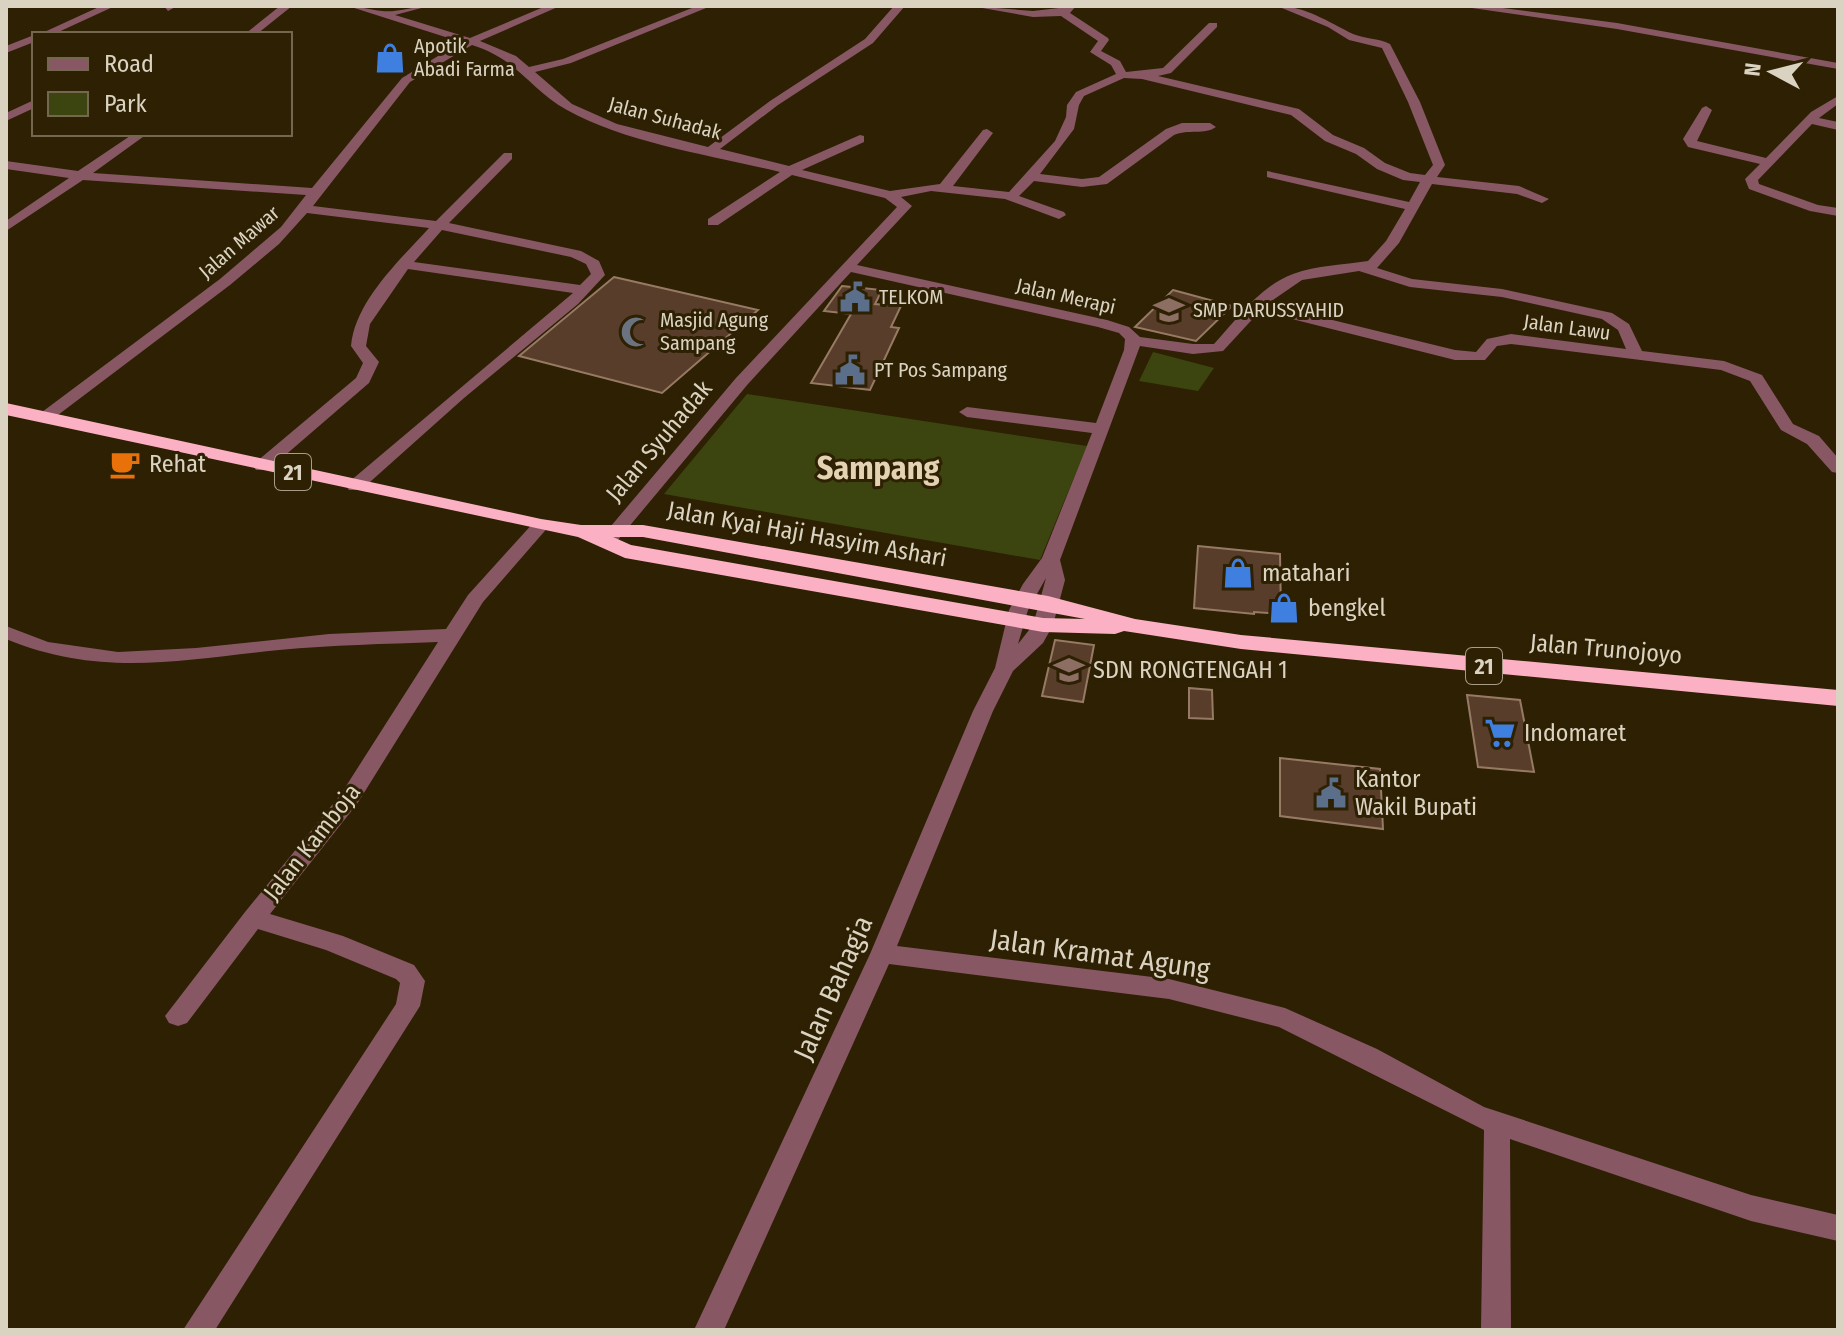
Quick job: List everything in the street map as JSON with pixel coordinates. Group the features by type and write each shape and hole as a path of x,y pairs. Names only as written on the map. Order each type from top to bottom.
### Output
{"highway":[{"name":"Jalan Kyai Haji Hasyim Ashari","path":"6,409 355,486 541,525 610,536 625,551 1019,610"},
{"name":"21","path":"1019,610 1046,614"},
{"name":"Jalan Trunojoyo","path":"1046,614 1082,628 1132,626 1241,642 1838,698"}],"street":[{"path":"50,32 110,6"},
{"path":"253,32 287,6"},
{"name":"Jalan Suhadak","path":"353,6 502,53 568,106 613,127 890,195"},
{"path":"384,15 424,6"},
{"name":"Jalan Mawar","path":"44,418 273,243 305,209 315,192 406,80 470,41 555,6"},
{"path":"526,71 567,61 706,6"},
{"path":"711,150 774,103 869,41 900,6"},
{"path":"976,6 1033,14 1067,10 1104,40 1095,52 1116,63 1122,75"},
{"path":"1133,341 1193,349 1218,348 1283,282 1322,269 1372,265 1396,237 1411,206 1439,165 1414,102 1386,46 1376,41 1353,38 1332,25 1282,6"},
{"path":"1463,6 1617,26 1838,66"},
{"path":"1142,76 1167,71 1213,25"},
{"path":"57,29 71,32"},
{"path":"6,50 32,39"},
{"path":"1010,197 1052,153 1074,117 1073,105 1080,94 1122,75 1142,76 1295,112 1329,138 1360,151 1381,166 1426,181 1519,190 1542,199"},
{"path":"1838,99 1828,104 1789,139 1770,163 1751,179 1754,186 1815,208 1838,212"},
{"path":"6,117 32,105"},
{"path":"1706,110 1689,139 1692,144 1770,163"},
{"path":"1812,120 1838,126"},
{"path":"1030,177 1082,183 1102,181 1170,132 1182,127 1210,127"},
{"path":"944,188 987,133"},
{"path":"6,227 138,136"},
{"path":"713,222 789,171 860,139"},
{"path":"262,466 363,380 371,365 358,348 370,308 440,224 508,156"},
{"path":"6,165 83,176 315,192"},
{"path":"1271,174 1411,206"},
{"path":"890,195 931,187 944,188 1010,197 1059,215"},
{"path":"850,268 905,206 890,195"},
{"path":"305,209 440,224 522,239 580,256 597,268 598,275 584,290 355,486"},
{"path":"406,265 584,290"},
{"path":"1361,267 1410,283 1502,293 1607,316 1620,321 1627,330 1635,356"},
{"name":"Jalan Merapi","path":"850,268 1102,323 1128,333 1133,341 1051,560"},
{"name":"Jalan Syuhadak","path":"610,536 742,381 850,268"},
{"name":"Jalan Lawu","path":"1257,306 1455,355 1480,357 1492,342 1501,339 1724,366 1744,372 1762,385 1787,427 1813,440 1838,468"},
{"path":"967,412 1101,429"},
{"name":"Jalan Kamboja","path":"198,1330 413,994 413,981 405,972 334,943 253,918 349,799 475,599 541,525"},
{"path":"1005,668 1008,636 1019,610 1037,575 1051,560"},
{"path":"1005,668 1036,639 1056,580 1051,560"},
{"path":"6,632 58,652 118,658 149,658 311,641 452,635"},
{"name":"Jalan Bahagia","path":"709,1330 882,954 983,711 1005,668"},
{"path":"178,1016 253,918"},
{"name":"Jalan Kramat Agung","path":"882,954 1169,989 1285,1018 1368,1057 1486,1119 1751,1208 1838,1228"},
{"path":"1486,1119 1496,1330"}],"green space":[{"path":"1153,352 1214,368 1198,391 1139,381"},
{"path":"747,394 1087,446 1040,560 664,494"}],"building":[{"name":"Masjid Agung Sampang","path":"614,277 758,310 662,393 519,356"},
{"path":"842,286 882,290 875,304 901,306 891,327 899,328 870,390 811,383 851,314 824,311"},
{"name":"SMP DARUSSYAHID","path":"1173,290 1232,306 1196,341 1135,327"},
{"name":"matahari","path":"1198,546 1280,554 1281,614 1194,608"},
{"name":"SDN RONGTENGAH 1","path":"1055,640 1094,645 1083,702 1042,696"},
{"path":"1189,688 1212,690 1213,719 1189,718"},
{"name":"Indomaret","path":"1467,695 1520,700 1534,772 1478,767"},
{"name":"Kantor Wakil Bupati","path":"1280,758 1380,769 1383,829 1280,816"}],"place":[{"name":"Apotik Abadi Farma","path":"390,58"},
{"name":"TELKOM","path":"855,297"},
{"name":"SMP DARUSSYAHID","path":"1169,310"},
{"name":"Masjid Agung Sampang","path":"636,332"},
{"name":"PT Pos Sampang","path":"850,370"},
{"name":"Rehat","path":"125,464"},
{"name":"matahari","path":"1238,573"},
{"name":"bengkel","path":"1284,608"},
{"name":"SDN RONGTENGAH 1","path":"1069,670"},
{"name":"Indomaret","path":"1500,733"},
{"name":"Kantor Wakil Bupati","path":"1331,793"}],"district":[{"name":"Sampang","path":"878,468"}]}
